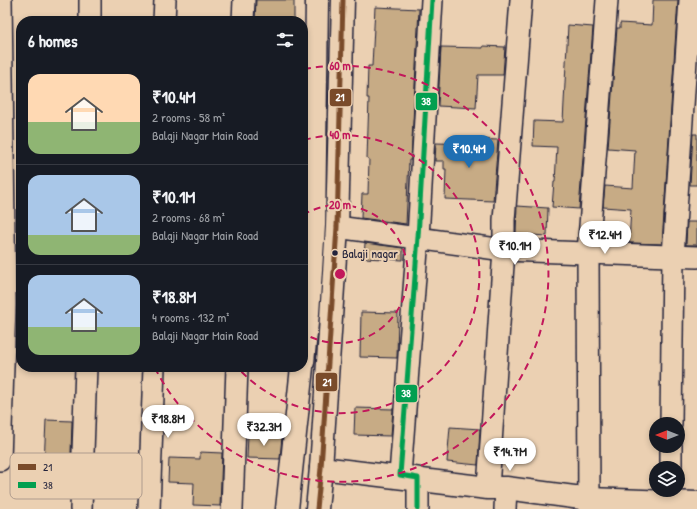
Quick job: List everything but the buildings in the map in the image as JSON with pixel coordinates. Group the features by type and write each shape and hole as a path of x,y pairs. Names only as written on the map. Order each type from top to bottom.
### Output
{"street":[{"path":"0,460 9,304 1,0"},
{"path":"90,0 90,16"},
{"path":"164,16 165,0"},
{"path":"243,16 244,0"},
{"path":"308,291 314,225 317,0"},
{"path":"317,509 322,468 337,227 343,0"},
{"path":"432,0 418,237 400,475 500,495 589,504 671,500 697,503"},
{"path":"500,495 504,220 521,0"},
{"path":"589,504 588,252 607,0"},
{"path":"671,417 673,256 690,0"},
{"path":"337,227 504,250 697,257"},
{"path":"83,453 86,372"},
{"path":"149,509 154,372"},
{"path":"232,509 236,372"},
{"path":"287,509 301,372"},
{"path":"322,468 418,478"},
{"path":"418,478 418,509"},
{"path":"81,499 81,509"}],"transit line":[{"name":"21","path":"317,509 337,227 343,0"},
{"name":"38","path":"418,509 418,478 400,475 418,237 432,0"}],"place":[{"name":"Balaji nagar","path":"335,253"}]}
